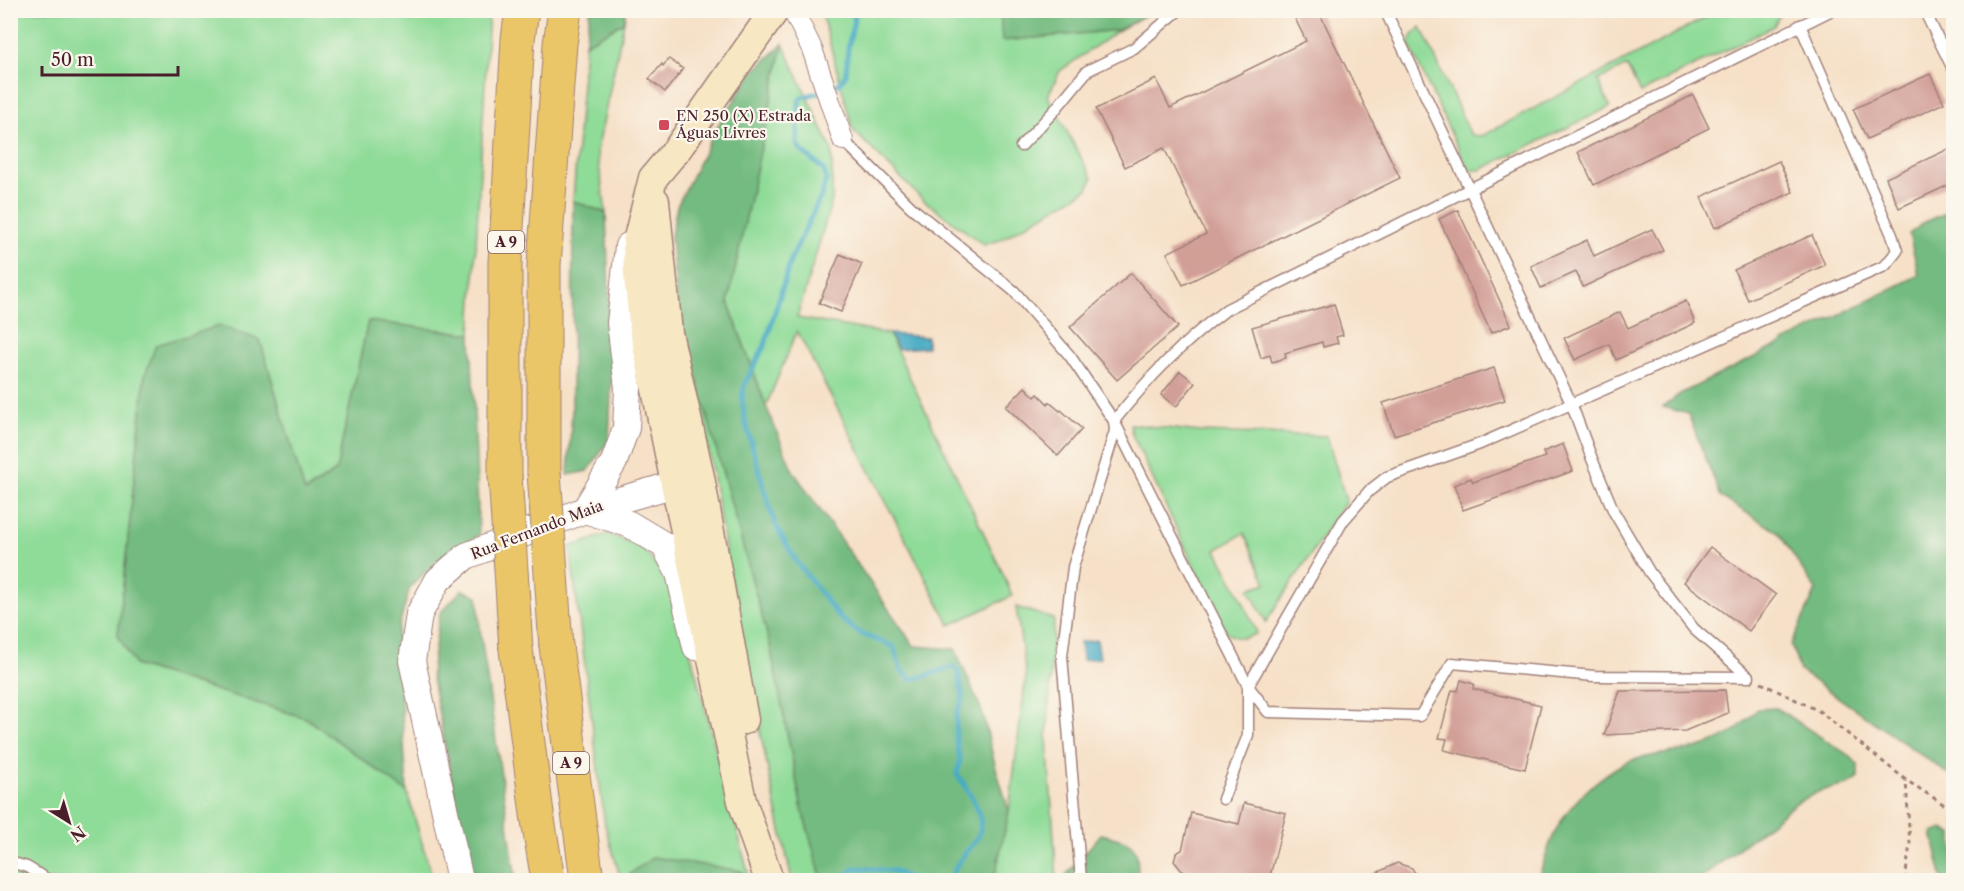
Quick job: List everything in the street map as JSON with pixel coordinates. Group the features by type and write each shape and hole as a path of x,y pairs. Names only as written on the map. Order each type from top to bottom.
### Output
{"highway":[{"name":"A 9","path":"522,10 518,39 505,262 505,475 516,649 537,814 548,880"},
{"name":"A 9","path":"565,10 560,44 544,265 544,472 556,646 587,880"}],"main road":[{"path":"754,10 754,39"},
{"path":"774,880 687,480 644,330 638,276 638,242 653,178 678,148 775,10"},
{"path":"687,480 742,801 769,880"}],"street":[{"path":"793,10 812,49 843,140"},
{"path":"653,178 630,227 620,323 628,388 626,428 614,462 585,510 629,524 664,545 679,573 709,697 742,801"},
{"name":"Rua Fernando Maia","path":"460,880 412,661 419,614 438,580 466,556 585,510 687,480"}],"lane":[{"path":"1020,146 1054,111 1087,71 1134,48 1179,10"},
{"path":"1385,10 1571,403 1614,512 1650,573 1694,629 1749,677"},
{"path":"1081,880 1062,656 1072,567 1115,431 1114,421 1164,362 1227,309 1832,10"},
{"path":"1924,10 1953,71"},
{"path":"1223,799 1248,735 1248,686 1343,521 1369,491 1387,477 1480,444 1885,266 1897,250 1800,25"},
{"path":"843,140 911,207 1014,291 1070,356 1114,421 1248,686 1268,712 1420,716 1452,663 1594,676 1749,677"},
{"path":"10,862 27,867 48,880"}],"path":[{"path":"1749,677 1775,692 1819,711 1906,780 1953,811"},
{"path":"1905,880 1910,844 1906,780"}],"green space":[{"path":"590,10 626,11 624,22 585,44"},
{"path":"1000,10 1153,11 1119,30 1002,41"},
{"path":"11,11 489,11 471,334 368,321 336,471 304,492 260,340 145,375 118,635 135,665 306,718 407,792 433,880 11,880"},
{"path":"821,11 1000,11 1003,41 1119,30 1060,71 1048,96 1092,178 1088,189 1000,240 984,245 922,199 853,130"},
{"path":"1718,11 1781,11 1774,26 1640,93 1627,66 1598,80 1610,107 1480,170 1469,170 1466,165 1409,44 1413,35 1421,27 1469,131 1472,135 1482,136"},
{"path":"624,22 597,151 606,213 573,201 585,44"},
{"path":"783,44 832,150 832,200 797,318 889,334 1012,596 950,625 797,331 766,406 728,301"},
{"path":"783,44 728,302 766,406 793,471 914,646 955,649 982,711 1009,811 994,880 822,880 802,809 770,645 677,306 671,236 677,206 717,127 753,72"},
{"path":"573,201 606,213 612,371 609,440 588,471 568,475 572,411"},
{"path":"1953,210 1953,777 1800,671 1791,645 1816,590 1778,532 1721,497 1688,414 1663,407 1680,394 1919,275 1909,234 1925,222"},
{"path":"368,321 471,334 479,535 439,559 410,587 397,633 407,792 306,718 135,665 118,635 145,375 156,345 220,326 260,340 305,492 336,471"},
{"path":"698,382 770,645 802,809 822,880 792,880 740,632"},
{"path":"1130,424 1200,432 1327,436 1346,501 1266,622 1249,589 1266,583 1244,533 1216,550 1257,633 1240,638 1224,630 1132,434"},
{"path":"608,534 641,547 673,586 750,880 741,871 630,874 628,880 621,880 605,825 570,547"},
{"path":"462,590 478,596 480,629 516,880 471,880 431,673 440,613"},
{"path":"1016,607 1054,619 1047,739 1057,880 994,880 1009,811 1026,675"},
{"path":"1776,708 1850,756 1858,765 1858,779 1848,785 1820,791 1796,803 1699,880 1538,880 1552,838 1564,816 1582,795 1608,773 1633,760 1711,743 1734,731 1758,709"},
{"path":"1943,829 1953,835 1953,880 1943,880 1932,833"},
{"path":"1101,834 1122,840 1133,847 1136,852 1138,880 1062,880"},
{"path":"653,857 741,871 749,880 628,880 630,874"}],"water":[{"path":"889,334 927,337 927,347 898,349"},
{"path":"1097,640 1100,658 1083,660 1080,642"}],"building":[{"path":"1291,10 1318,10 1400,178 1183,285 1167,253 1206,234 1164,148 1125,167 1096,109 1156,79 1170,108 1306,41"},
{"path":"669,59 683,69 665,92 649,79"},
{"path":"1930,74 1944,103 1867,139 1853,109"},
{"path":"1693,95 1709,128 1594,185 1578,152"},
{"path":"1953,147 1953,183 1899,208 1886,178"},
{"path":"1779,161 1793,192 1715,228 1701,197"},
{"path":"1458,210 1511,325 1491,333 1439,219"},
{"path":"1652,229 1663,250 1583,287 1576,272 1541,288 1531,266 1587,240 1594,256"},
{"path":"1812,235 1825,265 1748,300 1734,270"},
{"path":"840,254 862,264 841,312 819,303"},
{"path":"1131,273 1178,327 1117,380 1070,327"},
{"path":"1686,301 1695,323 1616,360 1609,344 1575,360 1564,338 1620,312 1628,328"},
{"path":"1334,304 1343,335 1336,337 1338,343 1323,347 1322,342 1285,353 1286,358 1272,362 1270,355 1261,358 1252,327"},
{"path":"1494,368 1505,400 1394,435 1383,403"},
{"path":"1180,371 1195,383 1176,407 1161,395"},
{"path":"1025,387 1035,397 1038,394 1048,404 1049,402 1061,410 1082,429 1058,456 1006,407"},
{"path":"1563,444 1573,471 1463,510 1454,485 1471,478 1473,482 1545,457 1543,452"},
{"path":"1710,547 1776,595 1749,631 1684,582"},
{"path":"1461,680 1474,684 1473,689 1541,705 1525,769 1444,750 1447,739 1439,738 1452,690 1458,691"},
{"path":"1725,690 1728,713 1685,731 1604,735 1620,691"},
{"path":"1244,803 1286,813 1269,880 1223,880 1182,871 1174,861 1176,853 1182,850 1191,813 1239,824"},
{"path":"1397,863 1412,868 1419,880 1362,880"}],"waterway":[{"path":"829,88 839,84 846,74 848,48 856,10"},
{"path":"821,92 802,97 799,101 797,144 824,170 826,180 822,194 791,259 765,345 745,383 742,398 745,421 777,528 796,561 839,617 861,634 893,646 901,670 910,679 921,678 953,667 958,671 963,699 957,713 956,740 960,760 957,774 976,806 980,832 964,854 950,880"},
{"path":"845,880 847,875 856,868 894,871 912,880"}],"place":[{"name":"EN 250 (X) Estrada Águas Livres","path":"664,125"}]}
